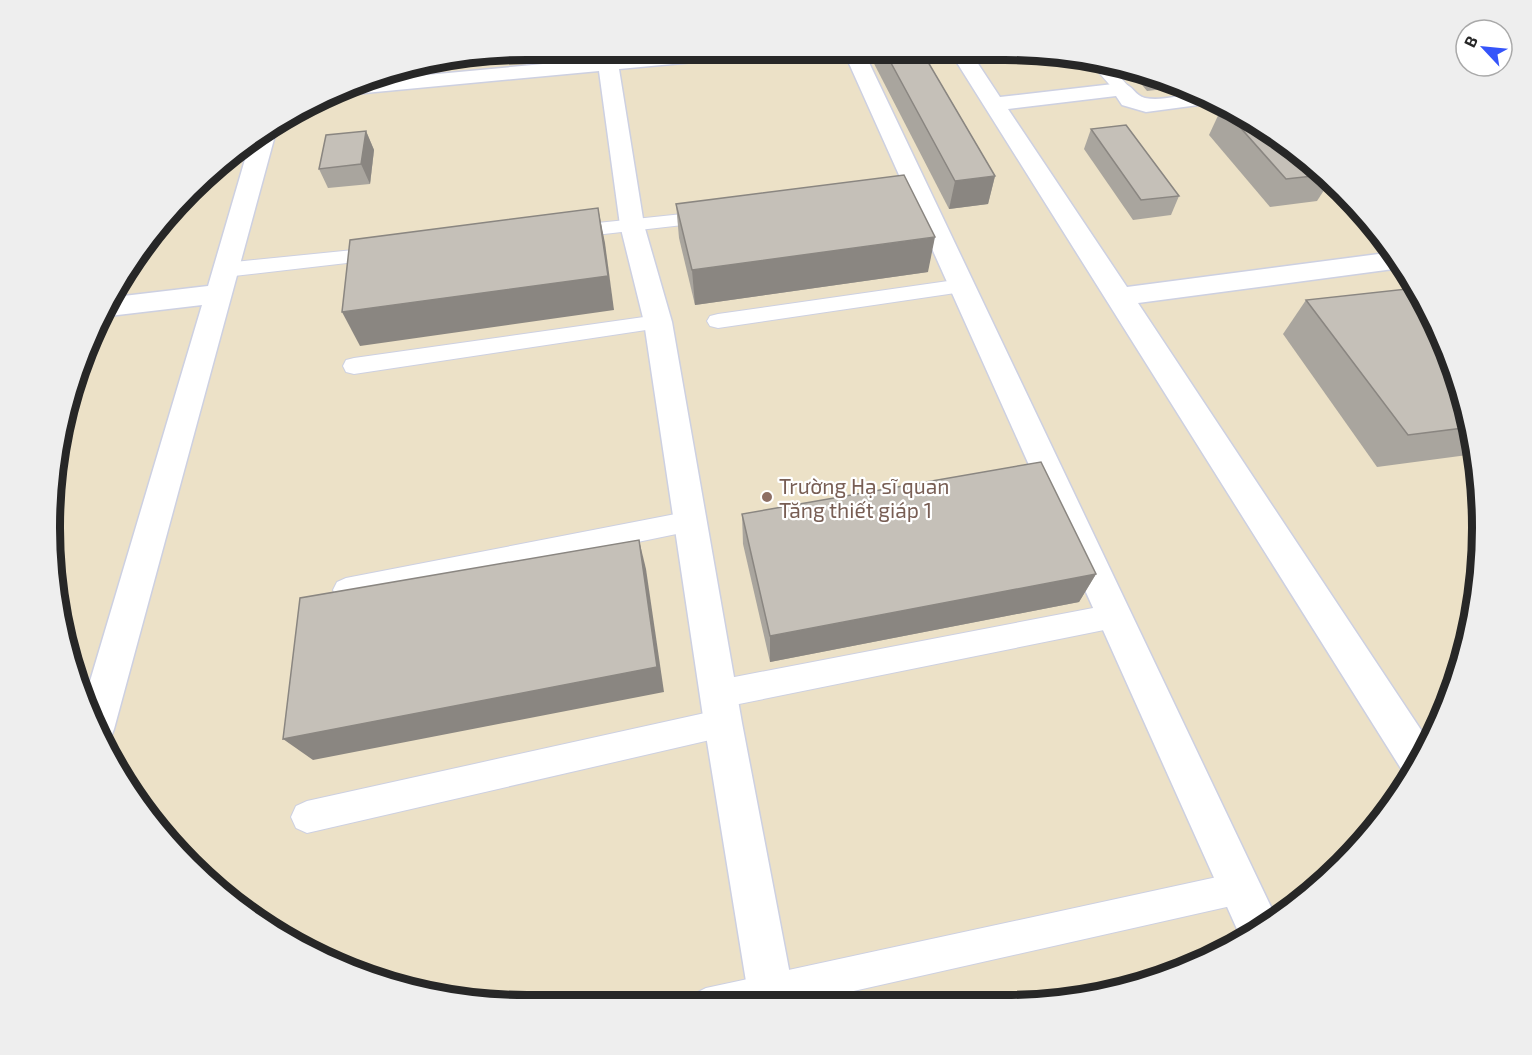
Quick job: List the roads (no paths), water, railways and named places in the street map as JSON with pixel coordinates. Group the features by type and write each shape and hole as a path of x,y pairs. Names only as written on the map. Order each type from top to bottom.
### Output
{"street":[{"path":"376,85 583,60"},
{"path":"607,60 632,225 658,322 721,709 771,995"},
{"path":"856,60 908,195 962,286 1256,921"},
{"path":"965,60 1414,753"},
{"path":"993,104 1122,89 1130,100 1146,105 1193,100"},
{"path":"99,714 262,144"},
{"path":"1118,297 1388,262"},
{"path":"117,305 222,282"}],"lane":[{"path":"1106,71 1122,89"},
{"path":"551,234 724,215"},
{"path":"222,282 400,251"},
{"path":"718,321 962,286"},
{"path":"354,366 658,322"},
{"path":"346,590 691,521"},
{"path":"307,817 721,709 1114,616"},
{"path":"785,995 1240,888"}],"place":[{"name":"Trường Hạ sĩ quan Tăng thiết giáp 1","path":"767,497"}]}
